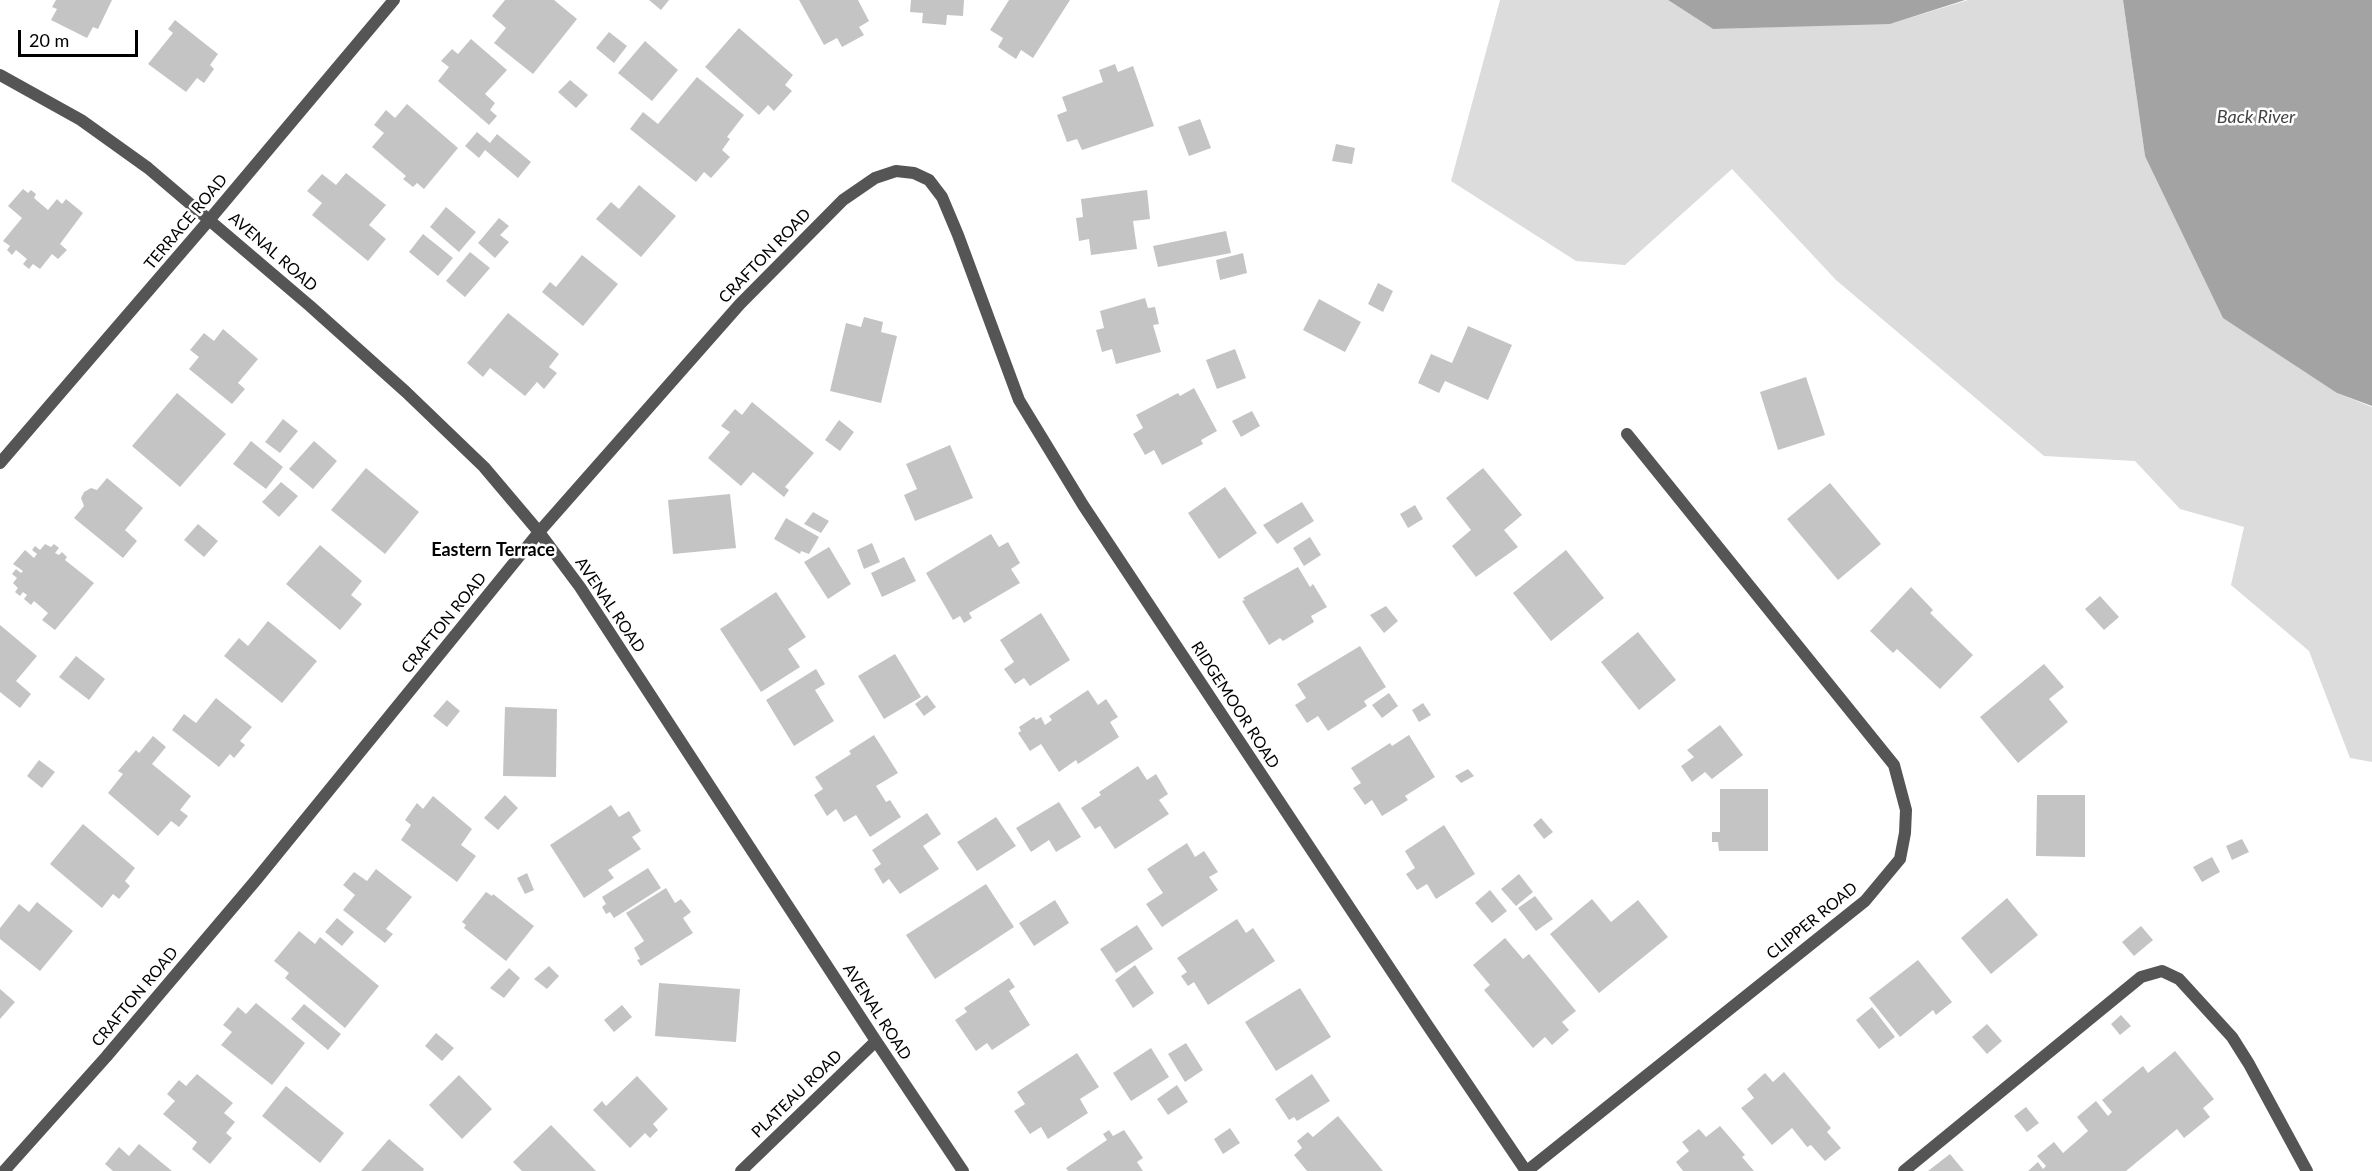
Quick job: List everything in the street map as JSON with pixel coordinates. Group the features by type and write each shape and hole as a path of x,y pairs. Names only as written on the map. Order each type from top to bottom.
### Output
{"street":[{"name":"TERRACE ROAD","path":"0,463 394,0"},
{"name":"AVENAL ROAD","path":"0,75 81,120 148,168 210,219 406,392 484,467 539,532 580,587 963,1171"},
{"name":"CRAFTON ROAD","path":"4,1171 106,1057 249,889 539,532 740,304 843,200 875,178 896,171 914,173 929,180 942,196 958,235"},
{"name":"RIDGEMOOR ROAD","path":"958,235 1024,410 1083,505 1428,1026 1527,1171"},
{"name":"CLIPPER ROAD","path":"1527,1171 1865,901 1900,859 1905,833 1906,810 1894,765 1627,434"},
{"path":"1904,1171 2141,977 2162,971 2179,979 2232,1037 2307,1171"},
{"name":"PLATEAU ROAD","path":"741,1171 876,1041"}],"shaded area":[{"path":"1500,0 1668,0 1713,29 1893,23 1968,0 2123,0 2145,156 2337,393 2372,407 2372,762 2350,758 2309,651 2231,585 2244,527 2180,509 2135,461 2044,456 1836,280 1732,169 1625,265 1576,261 1451,181"}],"water":[{"path":"1668,0 1965,0 1890,24 1713,29"},
{"name":"Back River","path":"2123,0 2372,0 2372,406 2337,393 2223,318 2145,156"}],"building":[{"path":"56,0 112,0 98,29 93,27 87,38 51,20 57,9 52,7"},
{"path":"505,0 554,0 577,19 533,74 494,43 506,28 492,16"},
{"path":"649,0 669,0 661,10"},
{"path":"799,0 858,0 869,21 859,27 864,35 842,47 837,38 824,45"},
{"path":"911,0 964,0 963,16 947,15 946,25 922,23 923,13 910,12"},
{"path":"1009,0 1070,0 1033,58 1021,50 1016,59 998,47 1003,38 990,30"},
{"path":"175,20 218,54 210,65 214,69 204,83 197,78 186,92 148,64 173,33 168,29"},
{"path":"739,28 793,75 785,85 792,91 774,111 768,105 759,115 705,67"},
{"path":"609,32 627,46 614,63 596,48"},
{"path":"471,39 507,70 485,94 495,103 490,110 497,116 489,125 438,81 449,67 441,61 452,49 458,54"},
{"path":"645,41 678,70 652,101 618,73"},
{"path":"1115,64 1118,72 1133,66 1154,126 1082,150 1077,139 1067,142 1057,115 1067,111 1062,97 1103,82 1099,70"},
{"path":"697,77 744,115 727,137 730,139 722,150 730,157 711,178 704,172 696,182 630,129 643,112 658,124"},
{"path":"570,80 588,95 576,108 558,92"},
{"path":"407,104 458,148 424,189 417,183 413,187 403,179 406,176 372,147 384,133 374,125 386,110 395,118"},
{"path":"1200,119 1211,148 1189,156 1178,127"},
{"path":"477,132 490,143 497,134 531,162 518,178 485,150 479,158 465,146"},
{"path":"1336,144 1355,148 1352,164 1332,161"},
{"path":"346,173 386,205 369,225 386,239 368,261 312,215 322,203 307,191 322,174 336,185"},
{"path":"639,185 676,216 641,257 596,219 611,202 619,209"},
{"path":"23,189 28,193 31,190 36,194 34,198 48,210 57,199 62,204 66,199 83,213 60,244 67,250 58,259 52,254 40,269 33,264 29,269 23,264 27,259 16,250 12,255 7,250 10,246 3,241 22,218 8,206"},
{"path":"1147,190 1150,219 1133,221 1137,249 1091,255 1089,239 1079,241 1076,218 1083,217 1081,199"},
{"path":"446,207 476,232 459,252 430,227"},
{"path":"499,218 509,226 500,235 509,242 495,258 478,243"},
{"path":"1226,231 1231,253 1158,267 1153,246"},
{"path":"423,234 453,258 438,276 409,252"},
{"path":"470,252 490,268 465,297 446,281"},
{"path":"1243,253 1247,273 1220,280 1216,260"},
{"path":"582,255 618,284 583,326 542,292 550,282 556,287"},
{"path":"1378,283 1393,291 1383,312 1368,304"},
{"path":"1145,298 1148,308 1155,307 1159,324 1153,325 1161,352 1116,364 1112,349 1102,352 1096,330 1104,328 1100,311"},
{"path":"1319,299 1361,322 1345,352 1303,330"},
{"path":"508,313 559,354 549,367 557,373 544,389 537,382 525,396 490,368 483,377 467,363"},
{"path":"864,317 883,322 881,332 897,336 881,403 830,391 846,323 861,327"},
{"path":"1468,326 1512,345 1488,400 1445,381 1439,393 1418,383 1431,354 1452,363"},
{"path":"223,329 258,359 238,383 245,389 232,404 189,369 199,357 190,350 204,333 214,341"},
{"path":"1235,349 1246,378 1217,389 1206,360"},
{"path":"1806,377 1825,435 1778,450 1760,392"},
{"path":"1194,388 1217,431 1201,440 1203,444 1162,465 1154,450 1145,455 1133,434 1143,428 1136,415 1178,393 1180,396"},
{"path":"177,393 226,434 180,487 132,446"},
{"path":"752,402 814,453 785,487 789,490 784,497 753,472 741,486 708,458 730,432 721,426 735,409 742,415"},
{"path":"1252,411 1260,426 1241,437 1232,421"},
{"path":"283,419 298,431 280,453 265,442"},
{"path":"839,420 854,432 840,451 825,440"},
{"path":"251,441 283,467 266,489 233,464"},
{"path":"314,441 337,461 313,489 289,469"},
{"path":"950,445 973,498 915,521 904,495 917,489 906,464"},
{"path":"366,468 419,512 385,554 331,510"},
{"path":"1483,468 1522,515 1504,530 1518,547 1476,577 1452,546 1471,530 1446,498"},
{"path":"107,478 143,508 125,530 137,541 123,558 74,518 84,506 81,498 84,492 91,488 97,490"},
{"path":"281,482 298,496 279,517 262,502"},
{"path":"1830,483 1881,544 1838,580 1787,519"},
{"path":"1225,487 1257,533 1219,559 1188,513"},
{"path":"730,494 736,548 673,554 668,500"},
{"path":"1302,502 1314,521 1277,544 1263,525"},
{"path":"1415,505 1423,519 1408,528 1400,514"},
{"path":"813,512 829,521 821,533 804,524"},
{"path":"786,518 819,537 809,554 801,551 800,554 774,539"},
{"path":"198,524 218,541 204,557 184,540"},
{"path":"991,534 999,547 1008,542 1020,563 1011,569 1020,583 969,613 972,618 964,623 960,616 953,620 926,573"},
{"path":"1310,537 1321,555 1304,566 1293,548"},
{"path":"872,543 880,562 864,569 857,550"},
{"path":"45,544 51,547 54,544 59,548 55,553 59,555 62,552 67,557 65,560 94,583 55,630 42,620 48,613 34,601 31,605 24,599 27,595 23,592 20,596 15,592 18,588 13,583 17,578 12,574 16,569 21,573 23,571 13,564 25,550 34,558 37,554 32,550 35,546 40,550"},
{"path":"320,545 362,581 351,595 362,604 340,630 286,584"},
{"path":"829,547 851,584 828,599 804,562"},
{"path":"1566,550 1604,598 1551,641 1513,593"},
{"path":"904,557 916,581 882,597 871,573"},
{"path":"1298,567 1310,587 1313,584 1327,607 1311,616 1314,622 1283,641 1280,638 1269,645 1242,601 1245,600 1243,598"},
{"path":"1911,587 1933,610 1930,613 1973,655 1940,689 1897,649 1893,653 1870,631"},
{"path":"776,592 806,637 788,649 800,667 761,692 720,629"},
{"path":"2100,596 2119,617 2104,630 2085,609"},
{"path":"1386,606 1398,621 1384,633 1370,615"},
{"path":"1041,613 1070,660 1030,686 1024,678 1015,684 1004,669 1014,662 1000,640"},
{"path":"268,621 317,661 282,703 224,656 239,638 248,646"},
{"path":"0,625 37,656 16,681 31,694 20,708 0,692"},
{"path":"1638,632 1676,680 1639,710 1601,662"},
{"path":"1360,646 1386,687 1364,701 1367,706 1328,731 1318,716 1307,723 1295,705 1306,698 1297,684"},
{"path":"895,654 921,697 884,719 858,676"},
{"path":"76,656 105,679 89,700 59,677"},
{"path":"2044,664 2064,687 2049,699 2068,722 2018,763 1980,717"},
{"path":"816,669 825,684 815,690 834,721 794,746 766,700"},
{"path":"1088,690 1098,705 1106,699 1118,717 1110,722 1119,737 1078,764 1076,760 1059,772 1041,744 1030,751 1018,733 1021,731 1019,727 1034,717 1036,720 1041,717 1045,725 1052,720 1049,716"},
{"path":"1389,693 1398,706 1382,718 1372,705"},
{"path":"927,695 936,707 924,716 915,704"},
{"path":"216,698 252,727 240,741 245,745 234,758 230,754 219,767 172,730 184,714 196,723"},
{"path":"447,700 460,711 447,727 433,716"},
{"path":"1423,703 1431,715 1419,722 1412,710"},
{"path":"505,707 557,709 556,777 503,776"},
{"path":"1720,725 1743,755 1712,779 1705,772 1692,782 1681,766 1694,757 1687,750"},
{"path":"874,735 898,773 876,786 886,802 890,800 901,817 870,837 856,815 844,822 836,809 827,816 814,795 823,789 815,777 851,754 849,751"},
{"path":"1409,735 1435,777 1405,796 1408,800 1382,816 1372,800 1365,805 1353,788 1361,783 1351,768 1390,743 1392,746"},
{"path":"153,736 166,747 152,764 191,796 180,810 188,816 179,827 171,821 158,836 108,793 123,774 118,771 136,750 139,753"},
{"path":"39,760 55,772 42,788 27,776"},
{"path":"1138,766 1147,780 1156,774 1168,794 1159,800 1169,814 1115,849 1100,826 1095,829 1081,808 1101,795 1099,792"},
{"path":"1468,769 1474,776 1461,783 1455,776"},
{"path":"1720,789 1768,789 1768,851 1719,851 1718,842 1712,842 1712,832 1720,832"},
{"path":"505,795 518,808 498,830 484,818"},
{"path":"2037,795 2085,795 2085,857 2036,856"},
{"path":"433,796 472,829 461,845 476,856 457,882 401,840 411,825 405,820 417,803 423,809"},
{"path":"1059,802 1081,837 1056,852 1049,840 1031,852 1016,828"},
{"path":"611,805 619,817 629,811 641,831 632,837 641,849 608,870 614,878 584,898 550,845"},
{"path":"927,813 941,834 923,846 939,869 900,894 889,879 883,884 874,869 881,864 872,850"},
{"path":"996,817 1016,846 977,871 957,842"},
{"path":"1541,818 1553,832 1544,839 1533,825"},
{"path":"83,824 135,868 125,881 130,886 119,899 113,894 102,908 50,864"},
{"path":"1444,825 1475,874 1436,899 1427,884 1417,890 1406,874 1415,868 1405,851"},
{"path":"2242,839 2249,852 2232,860 2226,846"},
{"path":"1187,843 1195,857 1204,851 1218,872 1209,877 1218,890 1162,927 1146,904 1163,893 1147,869"},
{"path":"2212,857 2220,872 2202,882 2193,867"},
{"path":"648,868 661,888 614,918 610,912 606,914 602,907 606,904 602,897"},
{"path":"376,869 412,897 386,929 393,934 385,943 343,910 355,895 343,885 354,872 367,881"},
{"path":"527,873 534,890 525,894 517,878"},
{"path":"1519,874 1533,892 1516,906 1501,889"},
{"path":"986,884 1014,927 935,979 906,935"},
{"path":"666,888 675,903 681,899 691,912 683,918 693,933 641,966 634,948 644,941 626,913"},
{"path":"1490,890 1507,911 1492,923 1475,903"},
{"path":"486,892 492,896 493,894 534,926 506,961 464,928 466,925 462,922"},
{"path":"1535,896 1553,919 1536,931 1518,908"},
{"path":"2007,898 2038,935 1991,974 1961,938"},
{"path":"1592,899 1611,922 1638,900 1668,937 1599,993 1550,934"},
{"path":"1055,900 1069,923 1034,946 1019,923"},
{"path":"37,902 73,931 40,971 0,939 0,928 19,904 29,912"},
{"path":"337,918 354,932 342,946 325,932"},
{"path":"1237,919 1246,933 1253,928 1275,961 1208,1005 1194,982 1188,986 1181,976 1187,972 1177,958"},
{"path":"1137,925 1153,949 1116,973 1100,949"},
{"path":"2141,926 2153,940 2134,956 2122,942"},
{"path":"299,931 315,944 320,937 379,986 345,1028 285,978 289,973 274,961"},
{"path":"1505,938 1523,959 1529,954 1576,1011 1562,1022 1569,1030 1552,1045 1545,1037 1533,1048 1484,990 1490,985 1473,965"},
{"path":"1918,960 1952,1002 1936,1015 1933,1010 1900,1037 1869,998"},
{"path":"1135,965 1154,993 1133,1008 1115,980"},
{"path":"549,966 559,976 547,989 534,979"},
{"path":"509,968 520,978 504,998 490,988"},
{"path":"1009,978 1015,987 1009,991 1030,1025 992,1050 987,1043 976,1051 955,1020 967,1012 964,1008"},
{"path":"659,983 740,989 736,1042 655,1036"},
{"path":"1300,988 1331,1037 1276,1071 1245,1022"},
{"path":"0,989 15,1002 0,1019"},
{"path":"256,1003 305,1043 272,1085 221,1045 232,1032 223,1025 238,1007 246,1014"},
{"path":"304,1004 341,1034 328,1050 291,1019"},
{"path":"622,1005 632,1017 614,1032 604,1020"},
{"path":"1872,1007 1895,1037 1879,1049 1856,1020"},
{"path":"2121,1015 2131,1026 2120,1035 2111,1024"},
{"path":"1987,1024 2002,1041 1987,1054 1972,1037"},
{"path":"436,1033 454,1048 442,1061 425,1046"},
{"path":"1186,1043 1203,1070 1185,1082 1168,1054"},
{"path":"1151,1048 1169,1077 1131,1101 1113,1073"},
{"path":"2175,1051 2214,1099 2203,1108 2210,1117 2184,1138 2177,1129 2126,1171 2028,1171 2038,1162 2043,1169 2046,1166 2037,1156 2054,1142 2063,1153 2088,1131 2077,1117 2096,1101 2108,1116 2112,1112 2102,1100 2143,1066 2148,1073"},
{"path":"1077,1053 1099,1087 1080,1099 1088,1113 1048,1139 1041,1127 1030,1134 1014,1111 1025,1104 1017,1092"},
{"path":"1784,1072 1831,1128 1827,1132 1841,1148 1825,1161 1811,1145 1807,1147 1792,1128 1772,1145 1741,1108 1754,1098 1747,1089 1765,1073 1773,1082"},
{"path":"197,1074 233,1103 224,1113 235,1122 226,1133 232,1138 210,1164 192,1149 197,1142 163,1114 175,1101 167,1094 179,1080 186,1086"},
{"path":"1312,1074 1330,1101 1297,1121 1294,1117 1289,1120 1275,1099"},
{"path":"459,1075 492,1109 462,1139 429,1105"},
{"path":"637,1076 668,1109 653,1124 658,1130 650,1138 645,1133 630,1148 593,1110 602,1101 606,1106"},
{"path":"1177,1085 1188,1102 1168,1115 1157,1099"},
{"path":"286,1086 344,1133 320,1163 262,1116"},
{"path":"2026,1107 2039,1123 2027,1132 2014,1116"},
{"path":"1338,1116 1383,1171 1307,1171 1294,1155 1302,1148 1297,1141 1308,1132 1313,1137"},
{"path":"551,1125 596,1171 522,1171 513,1162"},
{"path":"1720,1126 1745,1155 1742,1157 1754,1171 1683,1171 1676,1162 1689,1151 1682,1142 1699,1129 1706,1137"},
{"path":"1230,1128 1240,1143 1223,1154 1214,1139"},
{"path":"1109,1130 1113,1136 1124,1130 1143,1158 1137,1162 1143,1171 1068,1171 1066,1168 1107,1140 1103,1134"},
{"path":"389,1139 424,1169 423,1171 361,1171"},
{"path":"139,1144 172,1171 113,1171 105,1164 119,1147 129,1156"},
{"path":"1950,1154 1964,1171 1928,1171"}],"district":[{"name":"Eastern Terrace","path":"493,550"}]}
